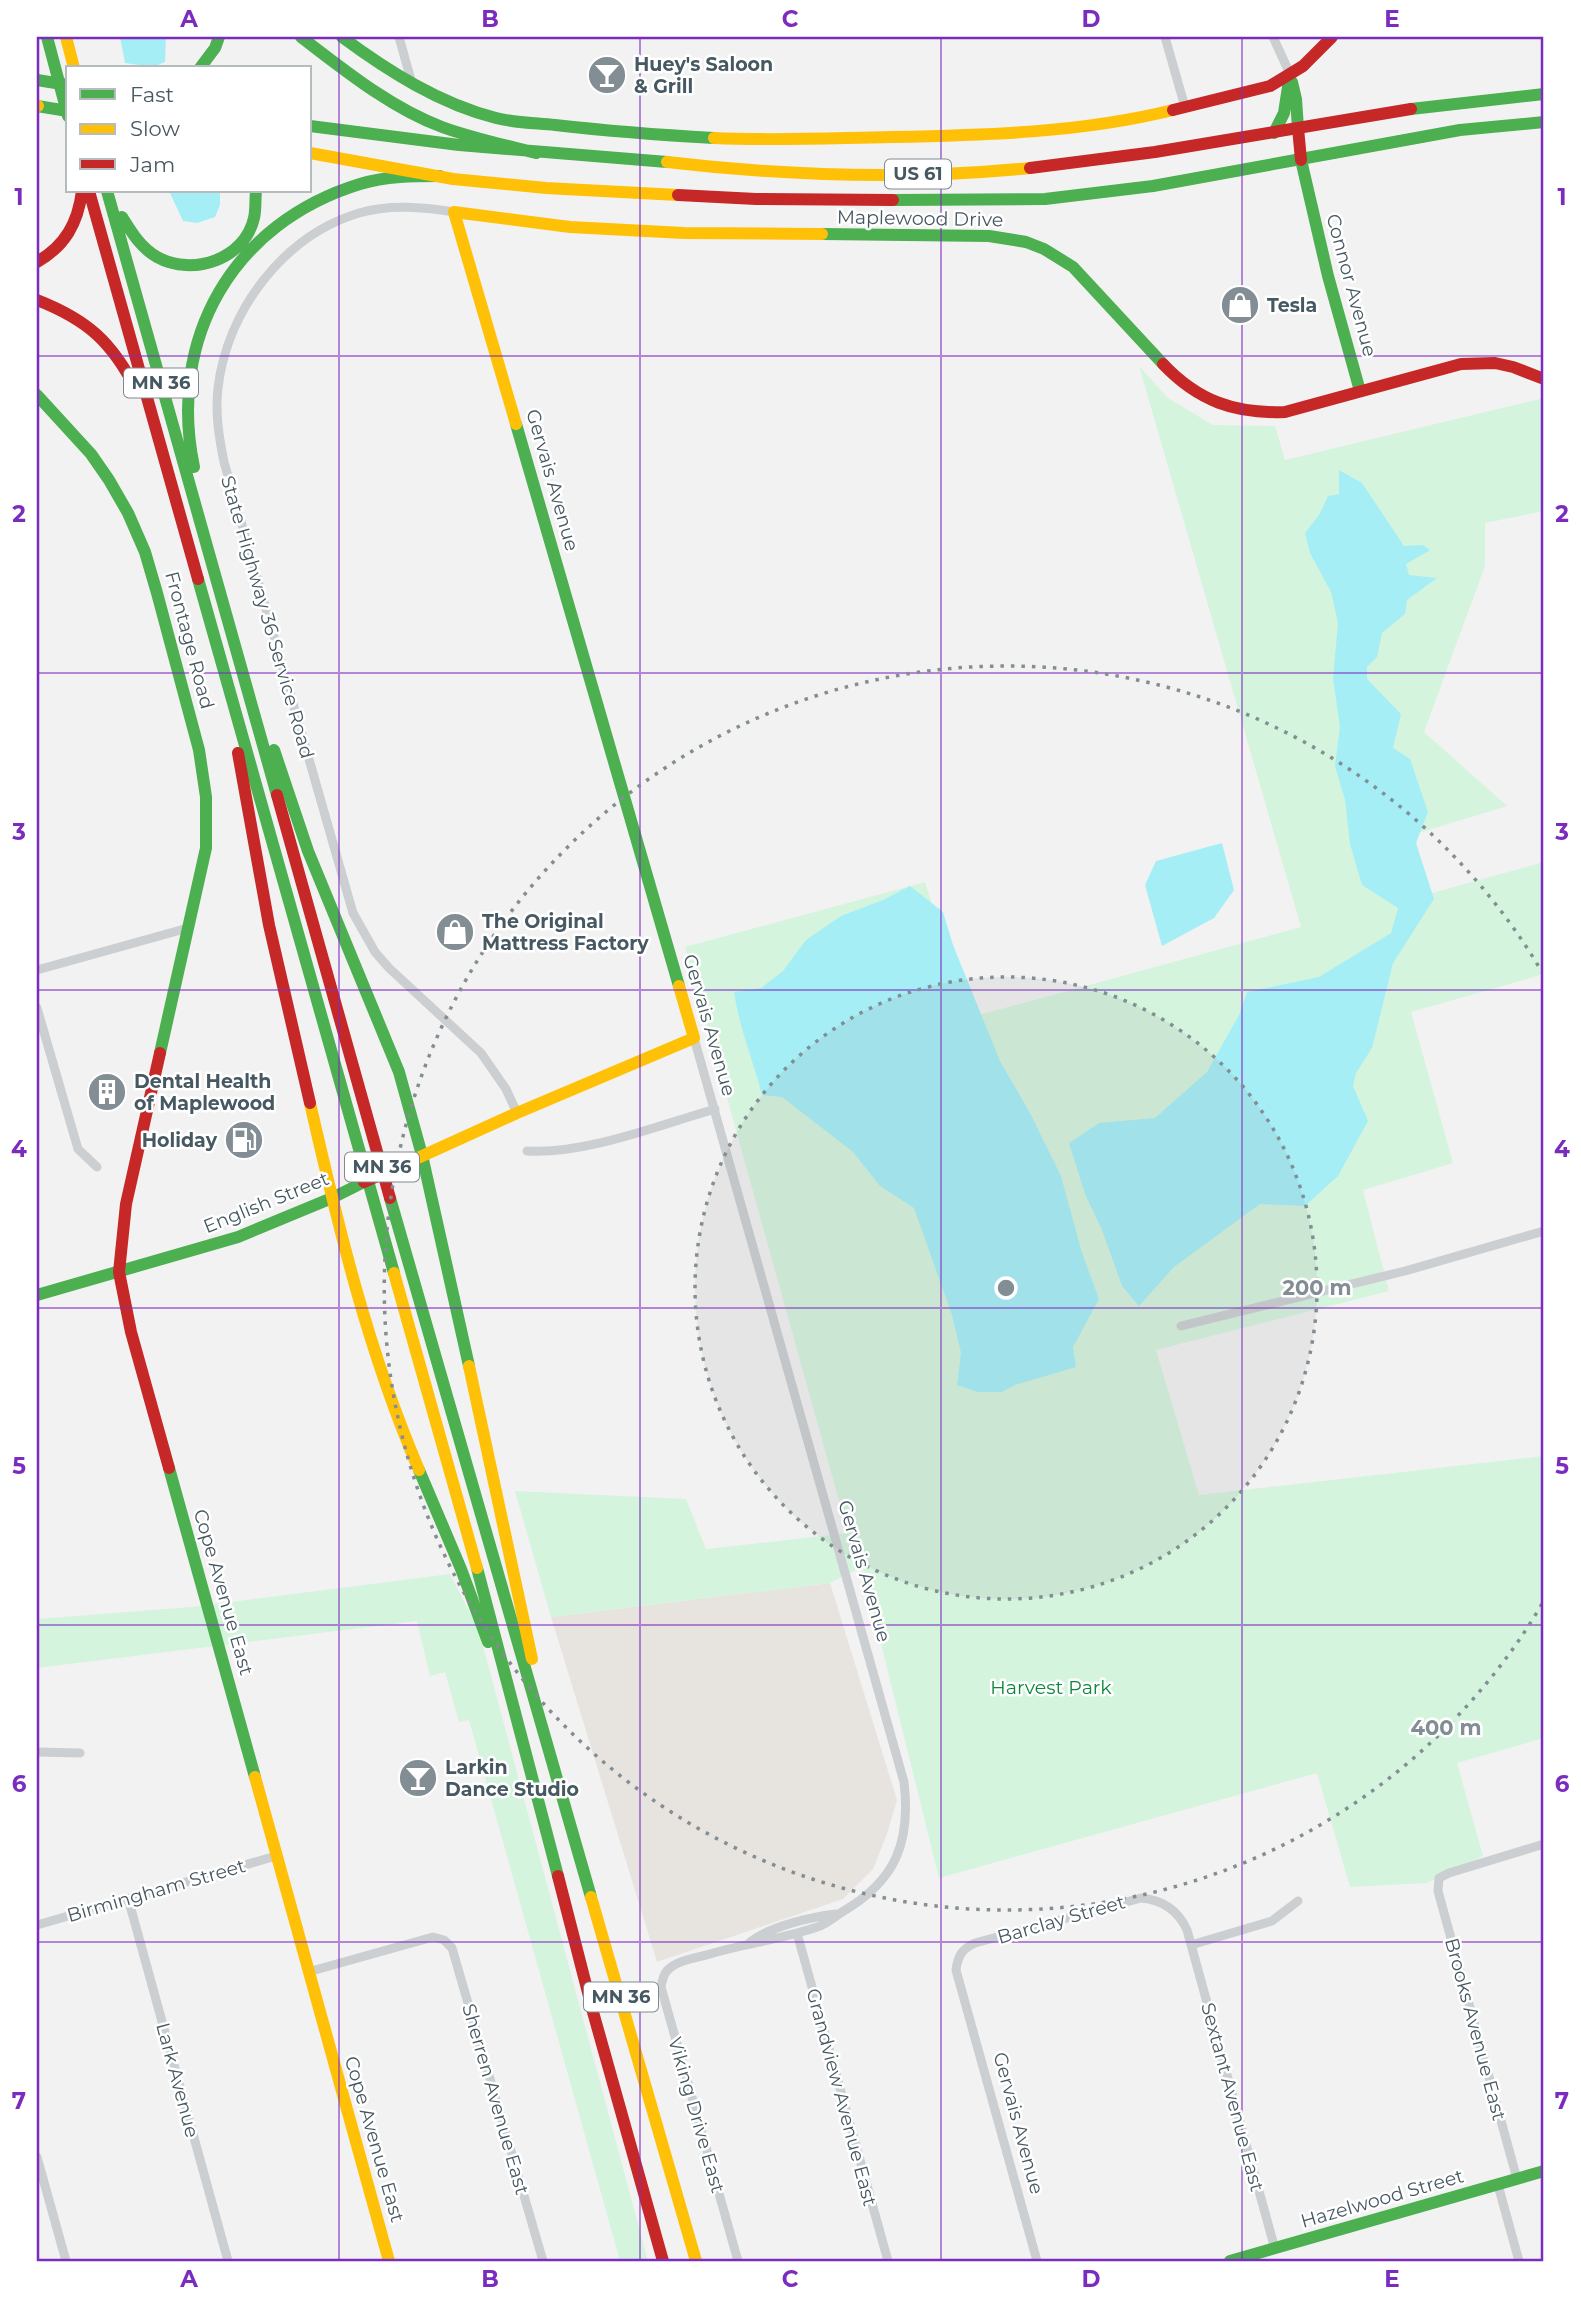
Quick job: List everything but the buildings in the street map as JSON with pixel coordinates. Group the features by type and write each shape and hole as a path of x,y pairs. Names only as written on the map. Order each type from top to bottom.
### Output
{"main road":[{"path":"47,37 66,106"},
{"path":"202,66 215,48 219,37"},
{"path":"301,37 354,78 441,127 536,153"},
{"path":"342,37 375,60 452,104 498,119 612,132 743,139 1006,135 1116,123 1270,86 1303,66 1332,37"},
{"path":"66,38 73,66"},
{"path":"1274,133 1284,113 1290,74"},
{"name":"Connor Avenue","path":"1290,74 1296,99 1301,160 1307,189 1360,391"},
{"path":"37,80 66,85"},
{"name":"US 61","path":"312,127 407,141 756,171 904,174 1025,169 1092,162 1479,99 1544,94"},
{"path":"37,106 66,113"},
{"name":"US 61","path":"312,153 440,177 652,195 756,199 1045,199 1153,186 1460,130 1544,122"},
{"path":"1307,189 1311,174 1323,156"},
{"path":"215,576 188,437 187,409 189,373 195,347 213,302 253,247 290,215 313,202 363,183 412,176 440,177"},
{"path":"37,262 53,252 71,232 77,220 82,192"},
{"name":"MN 36","path":"89,192 492,1621 593,2012 663,2261"},
{"path":"109,192 127,229 142,249 165,262 192,267 219,260 240,243 254,220 257,192"},
{"name":"MN 36","path":"109,192 215,576 696,2261"},
{"name":"Maplewood Drive","path":"454,212 570,227 664,232 1008,238 1044,249 1073,267 1177,379 1209,400 1245,411 1285,412 1476,362 1513,367 1544,379"},
{"name":"Gervais Avenue","path":"454,212 694,1038"},
{"path":"37,300 75,315 89,325 116,353 136,390 167,468"},
{"name":"Frontage Road","path":"37,395 73,432 104,471 131,519 153,576 199,748 207,796 206,848 188,928"},
{"path":"222,600 308,851 390,1048 422,1155 537,1679 544,1734"},
{"path":"228,687 245,801 286,997 332,1198 377,1362 486,1636 539,1801"},
{"name":"Cope Avenue East","path":"188,928 126,1204 119,1272 131,1332 389,2261"},
{"name":"English Street","path":"37,1295 238,1237 694,1038"},
{"name":"Hazelwood Street","path":"1230,2261 1544,2171"}],"street":[{"path":"399,37 411,80"},
{"path":"1165,37 1185,107"},
{"path":"1273,37 1290,74"},
{"name":"State Highway 36 Service Road","path":"454,212 424,207 401,207 361,213 328,226 296,248 266,278 251,298 236,326 221,369 217,410 219,439 352,913 375,952 389,968 481,1053 506,1089 517,1113"},
{"path":"37,970 188,928"},
{"path":"37,1008 78,1149 97,1167"},
{"name":"Gervais Avenue","path":"694,1038 904,1782 906,1817 904,1836 898,1852 878,1885 862,1902 841,1913"},
{"path":"527,1151 545,1152 603,1141 715,1109"},
{"path":"1181,1326 1405,1271 1544,1231"},
{"path":"37,1752 80,1753"},
{"name":"Brooks Avenue East","path":"1517,2179 1438,1891 1439,1878 1544,1844"},
{"name":"Birmingham Street","path":"37,1925 276,1856"},
{"name":"Lark Avenue","path":"128,1898 228,2261"},
{"name":"Barclay Street","path":"960,1954 975,1943 1141,1898 1163,1903 1173,1909 1184,1924 1191,1945"},
{"path":"1191,1945 1272,1921 1298,1901"},
{"path":"749,1943 763,1942 822,1925 841,1913"},
{"path":"749,1943 761,1934 821,1916 841,1913"},
{"name":"Grandview Avenue East","path":"797,1933 887,2261"},
{"name":"Sherren Avenue East","path":"308,1972 433,1937 444,1940 452,1948 543,2261"},
{"name":"Viking Drive East","path":"738,2261 661,1987 667,1970 678,1963 749,1943"},
{"name":"Sextant Avenue East","path":"1191,1945 1275,2249"},
{"name":"Gervais Avenue","path":"960,1954 956,1970 1037,2261"},
{"path":"37,2157 66,2261"},
{"path":"1498,2185 1519,2261"}],"shaded area":[{"path":"830,1583 897,1800 873,1869 843,1899 657,1962 551,1617"}],"green space":[{"name":"Harvest Park","path":"1139,366 1168,398 1213,425 1275,426 1285,460 1544,398 1544,511 1485,523 1485,566 1424,732 1507,806 1415,834 1425,895 1544,862 1544,974 1411,1012 1453,1163 1363,1190 1389,1291 1156,1350 1199,1495 1544,1456 1544,1738 1457,1763 1483,1856 1427,1883 1350,1887 1317,1773 939,1878 862,1567 830,1583 551,1617 515,1491 686,1499 706,1549 848,1533 685,947 925,882 968,1018 1301,927"},
{"path":"450,1574 479,1631 648,2261 620,2261 469,1720 459,1722 445,1672 430,1676 417,1621 37,1668 37,1619 191,1607"}],"water":[{"path":"120,37 166,37 165,62 155,66 125,63"},
{"path":"169,192 220,192 220,205 215,217 197,223 183,221"},
{"path":"1339,470 1362,483 1404,546 1423,545 1430,550 1406,564 1409,575 1437,578 1407,600 1405,614 1382,633 1377,657 1367,667 1367,679 1401,714 1393,748 1410,759 1428,812 1416,843 1434,899 1393,963 1372,1048 1356,1073 1353,1086 1368,1121 1338,1176 1305,1206 1260,1204 1174,1267 1139,1306 1122,1286 1102,1230 1085,1194 1069,1143 1099,1123 1155,1118 1207,1072 1239,1015 1247,992 1319,977 1391,933 1398,908 1362,885 1350,844 1345,800 1335,766 1340,727 1333,678 1338,623 1331,592 1310,553 1305,533 1319,515 1328,496 1339,494"},
{"path":"1222,843 1234,890 1214,918 1162,946 1145,885 1156,861"},
{"path":"910,886 943,912 953,945 1000,1061 1061,1176 1082,1253 1099,1299 1073,1347 1076,1367 1015,1385 1002,1392 978,1392 957,1385 961,1353 952,1315 914,1208 880,1186 853,1152 782,1097 762,1095 736,1005 734,992 761,988 783,971 806,940 841,916"}],"traffic: fast":[{"path":"47,37 66,108"},
{"path":"202,66 215,48 219,37"},
{"path":"301,37 368,87 423,119 465,135 536,153"},
{"path":"342,37 415,85 455,104 496,118 614,131 714,138"},
{"path":"1274,133 1284,113 1290,74"},
{"path":"37,80 66,85"},
{"path":"1292,82 1298,128"},
{"path":"1411,109 1544,94"},
{"path":"37,106 66,111"},
{"path":"893,200 1045,199 1153,186 1460,130 1544,122"},
{"path":"312,126 459,145 667,162"},
{"path":"1301,160 1328,276 1360,391"},
{"path":"194,467 188,419 191,374 201,331 219,292 245,257 277,227 315,202 370,181 440,176"},
{"path":"107,192 277,795"},
{"path":"122,217 142,245 157,257 171,263 201,264 229,254 240,244 249,232 254,218 256,192"},
{"path":"822,234 989,236 1026,242 1044,249 1073,267 1163,364"},
{"path":"37,395 91,454 128,513 145,552 199,750 206,797 206,848 160,1053"},
{"path":"516,424 679,986"},
{"path":"198,579 394,1273"},
{"path":"274,750 308,851 399,1072 422,1155 469,1366"},
{"path":"37,1295 238,1237 364,1182"},
{"path":"390,1198 591,1897"},
{"path":"169,1468 255,1777"},
{"path":"419,1470 461,1569 488,1642"},
{"path":"477,1568 558,1876"},
{"path":"1230,2261 1544,2171"}],"traffic: slow":[{"path":"66,37 73,66"},
{"path":"714,138 803,139 997,134 1103,124 1173,110"},
{"path":"312,153 453,179 546,188 678,195"},
{"path":"667,162 757,171 848,175 939,174 1030,168"},
{"path":"516,424 454,212 570,227 684,233 822,234"},
{"path":"389,1171 694,1038 679,986"},
{"path":"310,1103 356,1290 385,1380 419,1470"},
{"path":"394,1273 477,1568"},
{"path":"469,1366 532,1659"},
{"path":"255,1777 389,2261"},
{"path":"591,1897 696,2261"}],"traffic: jam":[{"path":"1173,110 1270,86 1303,66 1332,37"},
{"path":"1030,168 1155,152 1411,109"},
{"path":"1298,128 1301,160"},
{"path":"37,262 55,249 68,232 77,213 82,192"},
{"path":"89,192 198,579"},
{"path":"678,195 756,199 893,200"},
{"path":"37,300 71,316 97,335 118,359 137,391"},
{"path":"1163,364 1190,387 1218,403 1267,412 1285,412 1461,364 1495,363 1544,379"},
{"path":"238,753 269,925 310,1103"},
{"path":"277,795 390,1198"},
{"path":"160,1053 126,1204 119,1272 131,1332 169,1468"},
{"path":"364,1182 389,1171"},
{"path":"558,1876 663,2261"}],"place":[{"name":"Huey's Saloon & Grill","path":"607,75"},
{"name":"Tesla","path":"1240,305"},
{"name":"The Original Mattress Factory","path":"455,932"},
{"name":"Dental Health of Maplewood","path":"107,1092"},
{"name":"Holiday","path":"244,1140"},
{"name":"Larkin Dance Studio","path":"418,1778"}]}
